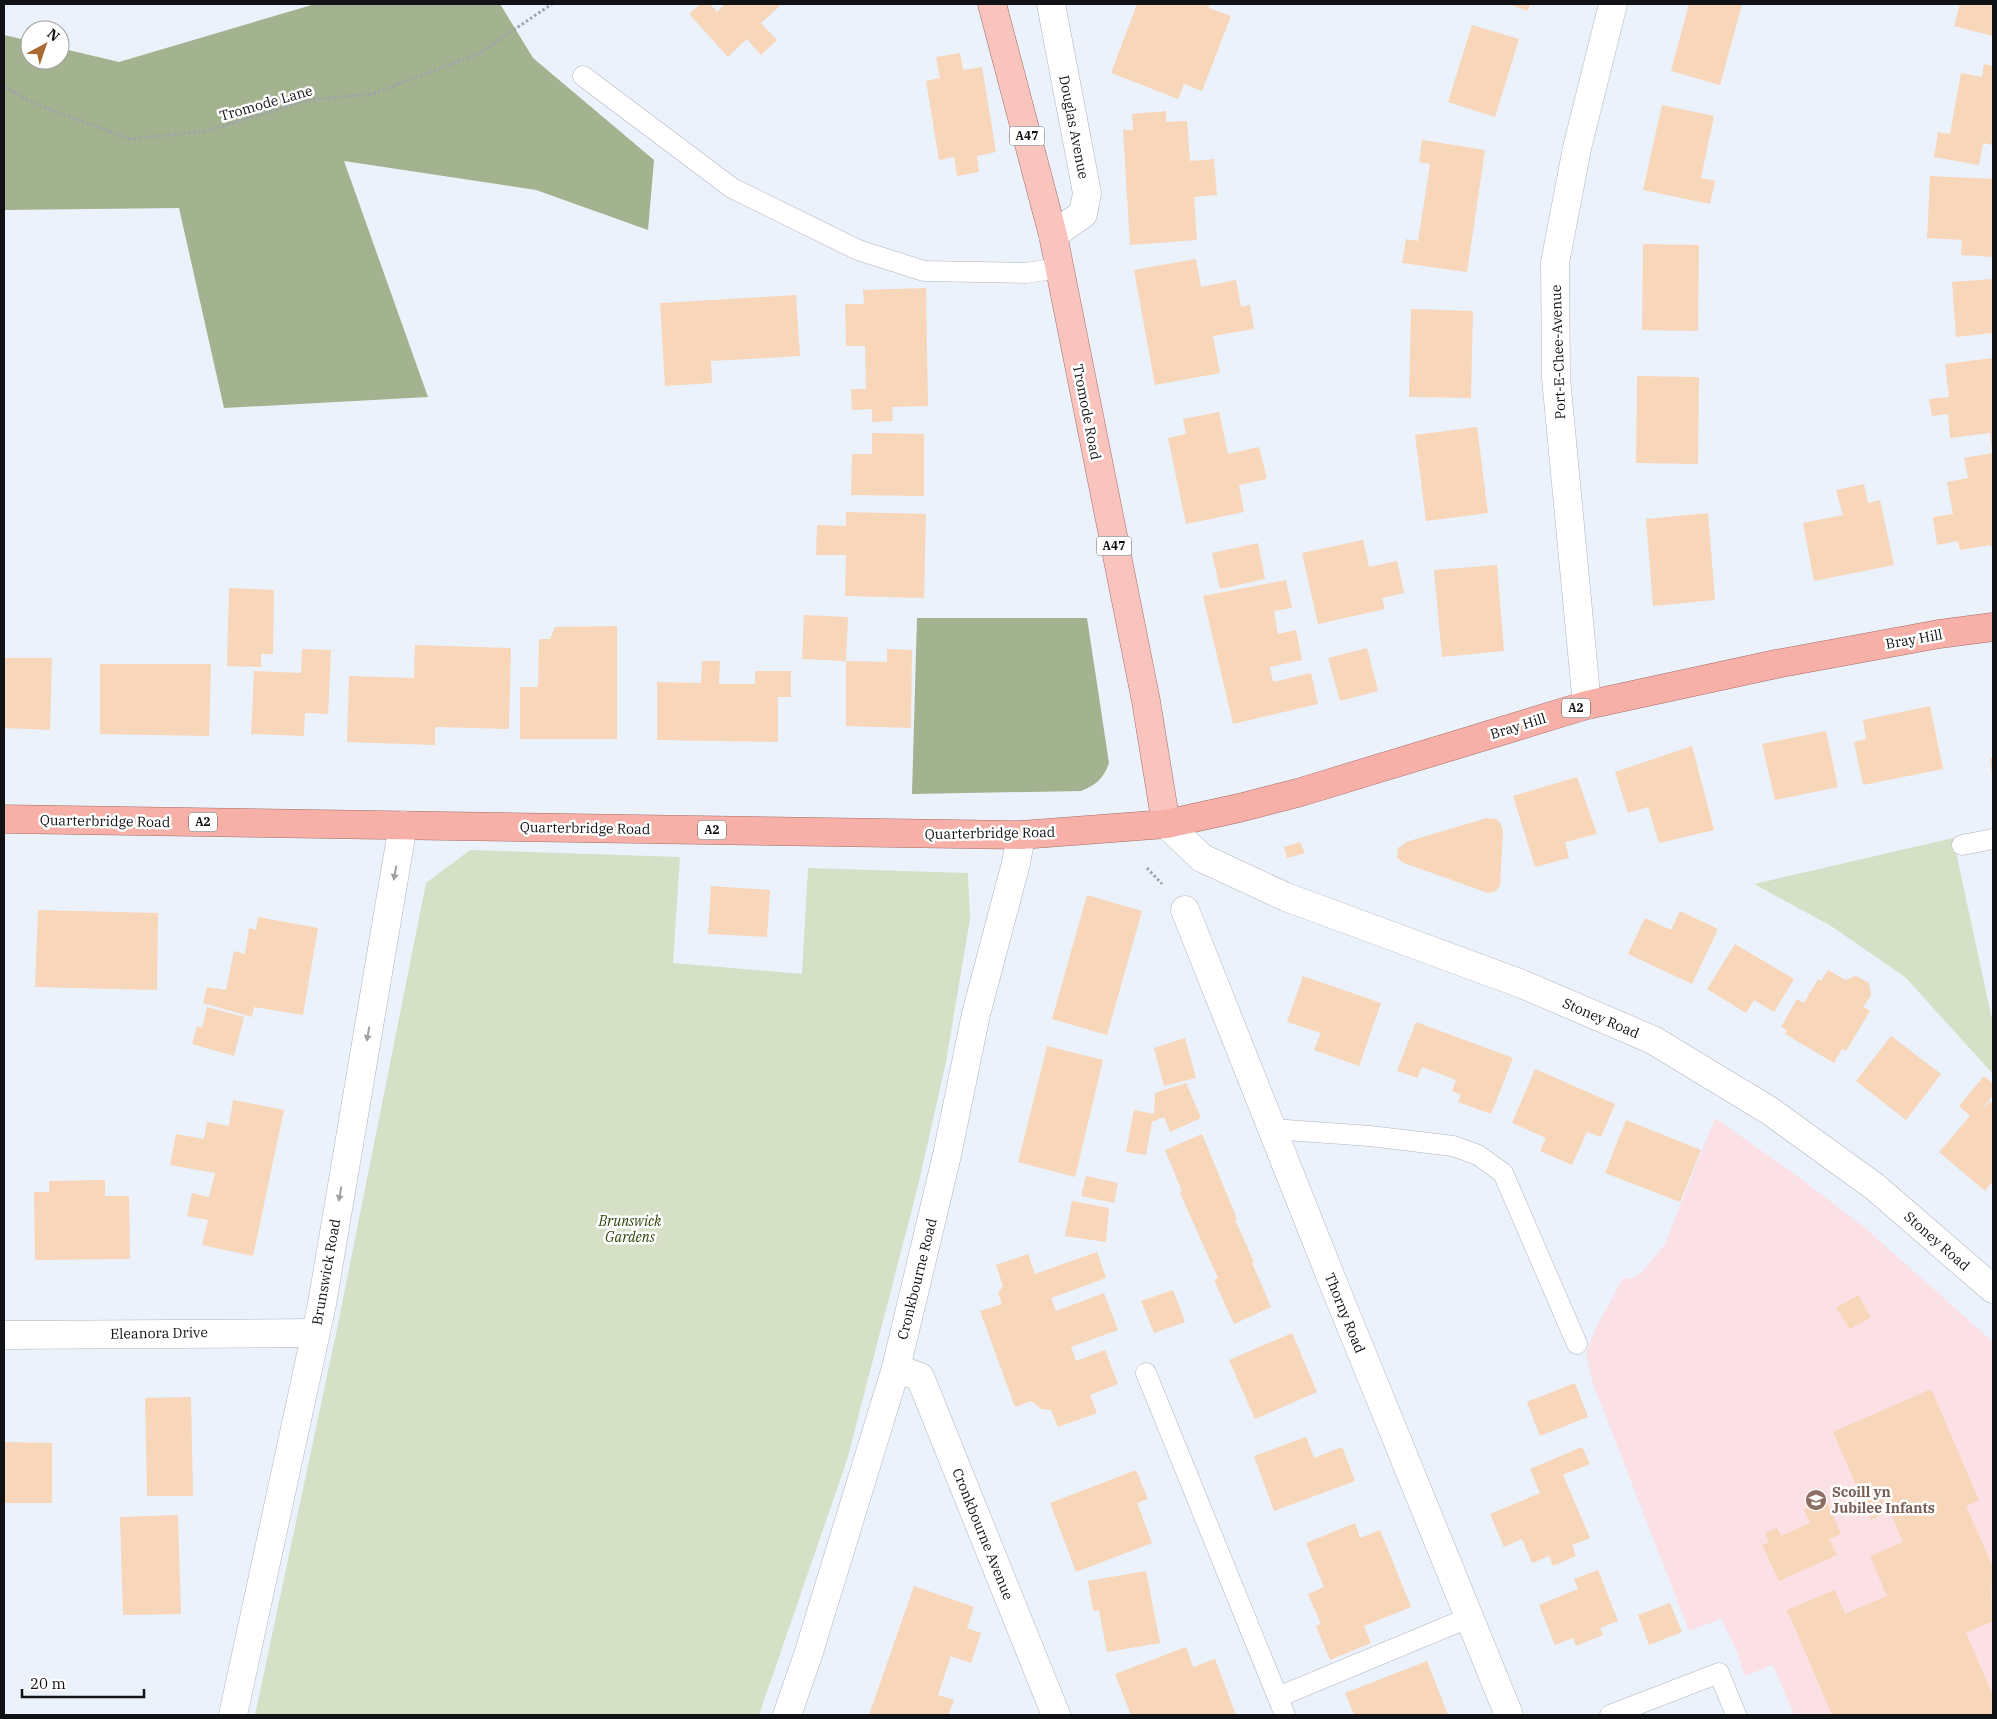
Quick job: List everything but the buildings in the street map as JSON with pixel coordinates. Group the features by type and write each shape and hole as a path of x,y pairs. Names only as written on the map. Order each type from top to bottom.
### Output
{"highway":[{"name":"Bray Hill","path":"1166,824 1301,792 1587,705 1776,664 1939,634 1993,627"},
{"name":"Quarterbridge Road","path":"4,819 1021,835 1166,824"}],"main road":[{"name":"Tromode Road","path":"992,4 1053,235 1058,268 1146,700 1166,824"}],"street":[{"name":"Douglas Avenue","path":"1051,4 1087,193 1083,214 1053,235"},
{"name":"Port-E-Chee-Avenue","path":"1587,705 1556,378 1555,263 1577,148 1613,4"},
{"name":"Stoney Road","path":"1166,824 1202,858 1286,897 1522,984 1653,1040 1770,1111 1867,1181 1993,1289"},
{"name":"Brunswick Road","path":"233,1715 315,1333 403,825"},
{"name":"Cronkbourne Road","path":"787,1715 808,1656 896,1368 948,1155 976,1014 1016,863 1021,835"},
{"name":"Thorny Road","path":"1185,910 1468,1618 1509,1715"},
{"name":"Eleanora Drive","path":"4,1334 315,1333"},
{"name":"Cronkbourne Avenue","path":"896,1368 920,1377 1056,1715"}],"lane":[{"path":"583,76 732,188 858,250 924,271 1026,273 1058,268"},
{"path":"1962,846 1993,838"},
{"path":"1272,1129 1407,1140 1453,1146 1478,1155 1503,1173 1577,1344"},
{"path":"1146,1373 1282,1706 1468,1618"},
{"path":"1610,1715 1719,1673 1736,1715"}],"path":[{"name":"Tromode Lane","path":"4,87 38,105 130,139 206,131 309,100 372,94 381,91 478,54 552,4"}],"shaded area":[{"name":"Scoill yn Jubilee Infants","path":"1715,1118 1796,1175 1864,1227 1993,1342 1993,1715 1794,1715 1773,1665 1745,1676 1737,1652 1721,1619 1689,1631 1592,1381 1586,1352 1597,1326 1623,1278 1631,1279 1641,1273 1665,1244"}],"green space":[{"path":"315,4 500,4 533,58 654,160 648,230 536,190 344,161 428,397 224,408 179,208 4,210 4,35 20,39 20,70 70,70 70,50 119,62"},
{"path":"917,618 1087,618 1109,763 1102,777 1081,791 912,794"},
{"path":"1953,838 1993,1024 1993,1074 1905,977 1831,926 1754,884"},
{"name":"Brunswick Gardens","path":"470,850 680,857 673,963 802,974 808,868 968,873 970,919 946,1062 918,1186 847,1460 759,1715 255,1715 338,1324 426,883"}],"place":[{"name":"Scoill yn Jubilee Infants","path":"1816,1500"}]}
